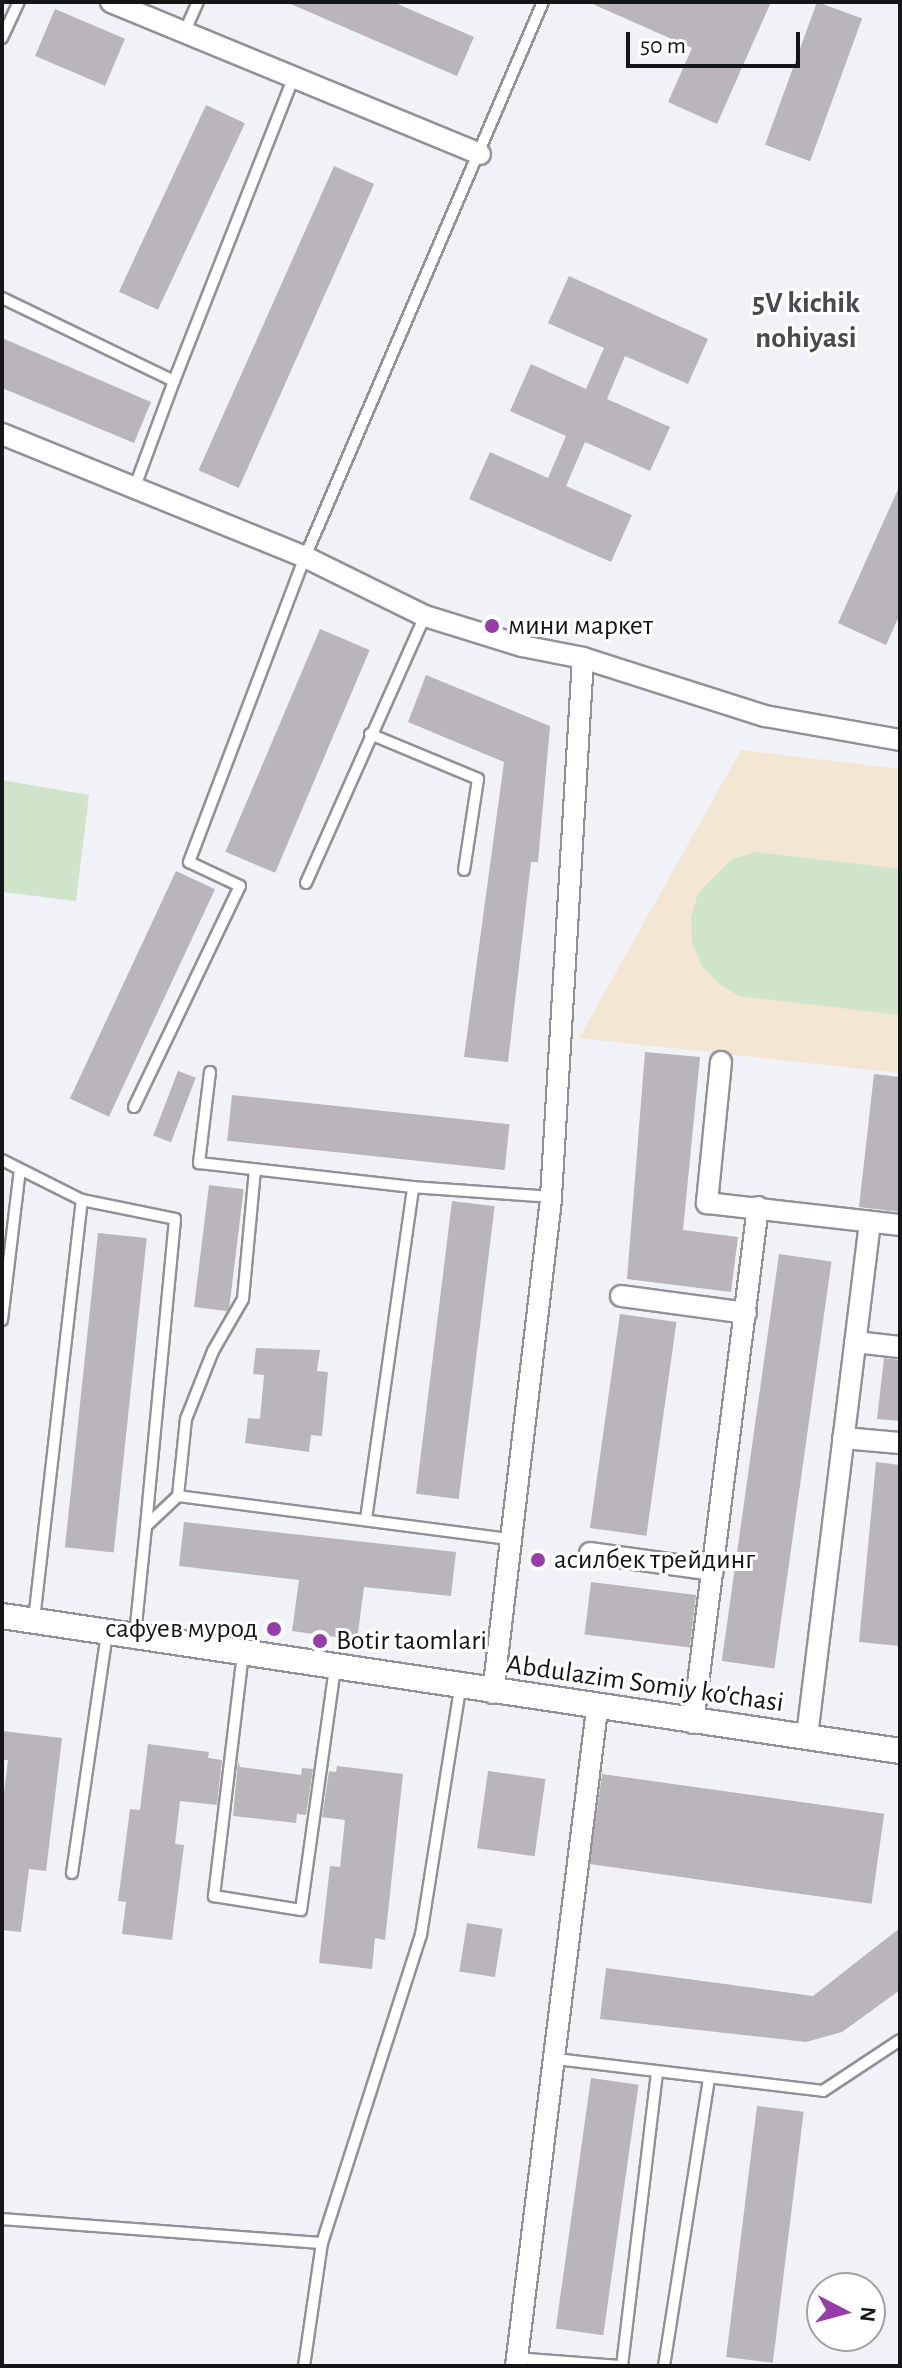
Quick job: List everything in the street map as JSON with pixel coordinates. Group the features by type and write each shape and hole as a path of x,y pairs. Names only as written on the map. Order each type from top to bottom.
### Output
{"street":[{"path":"111,2 480,154"},
{"path":"4,439 305,557 425,616 522,646 583,658 765,716 900,740"},
{"path":"493,1693 551,1197 583,658"},
{"path":"721,1062 707,1203 900,1225"},
{"path":"693,1723 758,1207"},
{"path":"807,1736 870,1222"},
{"path":"621,1296 746,1313"},
{"path":"855,1342 900,1347"},
{"path":"843,1438 900,1443"},
{"path":"590,1553 713,1570"},
{"name":"Abdulazim Somiy ko'chasi","path":"2,1616 597,1709 900,1751"},
{"path":"516,2362 597,1709"}],"lane":[{"path":"2,38 19,2"},
{"path":"184,33 198,2"},
{"path":"134,1107 240,886 189,862 305,557 480,154 539,3"},
{"path":"133,491 294,76"},
{"path":"2,298 174,381"},
{"path":"306,883 425,616"},
{"path":"370,734 478,779 464,870"},
{"path":"210,1072 199,1163 413,1187 551,1197"},
{"path":"2,1160 82,1200 175,1219 135,1635"},
{"path":"2,1320 20,1170"},
{"path":"146,1526 178,1496 186,1419 213,1351 243,1299 255,1170"},
{"path":"366,1519 413,1187"},
{"path":"34,1620 82,1200"},
{"path":"178,1496 511,1539"},
{"path":"72,1873 107,1631"},
{"path":"243,1653 214,1896 301,1910 335,1668"},
{"path":"304,2366 322,2243 421,1935 460,1688"},
{"path":"556,2059 823,2091 900,2040"},
{"path":"516,2362 622,2366 657,2072"},
{"path":"664,2366 709,2079"},
{"path":"2,2219 322,2243"}],"shaded area":[{"path":"741,750 900,769 900,1073 579,1038"}],"green space":[{"path":"2,780 89,795 76,901 2,892"},
{"path":"756,852 900,869 900,1015 739,996 718,983 701,965 692,942 691,917 698,893 732,859"}],"building":[{"path":"286,2 393,2 474,37 457,76"},
{"path":"588,2 771,2 717,124 668,102 692,48"},
{"path":"817,2 862,18 810,161 765,145"},
{"path":"55,9 125,39 105,86 35,56"},
{"path":"206,105 245,123 158,310 119,292"},
{"path":"334,166 374,184 239,488 199,470"},
{"path":"569,276 708,339 688,384 625,356 607,399 670,427 650,471 585,442 566,486 632,515 611,562 469,499 490,452 548,478 566,436 510,411 531,364 586,389 604,348 548,323"},
{"path":"2,338 151,402 134,443 2,388"},
{"path":"900,485 900,614 886,645 838,623"},
{"path":"320,629 370,650 275,873 225,852"},
{"path":"426,675 550,726 538,862 531,862 508,1062 464,1057 504,762 408,722"},
{"path":"176,871 215,889 109,1117 70,1098"},
{"path":"645,1052 700,1057 683,1230 738,1237 731,1292 627,1279"},
{"path":"178,1071 196,1078 171,1142 153,1135"},
{"path":"874,1074 900,1077 900,1212 859,1207"},
{"path":"232,1095 509,1124 505,1170 227,1141"},
{"path":"209,1185 244,1189 229,1311 194,1307"},
{"path":"452,1201 495,1206 459,1499 416,1494"},
{"path":"98,1233 147,1238 114,1552 65,1547"},
{"path":"779,1254 831,1261 774,1668 722,1661"},
{"path":"620,1314 676,1322 646,1536 590,1528"},
{"path":"256,1348 320,1350 317,1371 328,1372 322,1436 311,1435 309,1452 245,1443 248,1418 260,1419 264,1375 253,1374"},
{"path":"884,1358 900,1360 900,1421 877,1419"},
{"path":"876,1462 900,1465 900,1646 859,1642"},
{"path":"184,1522 456,1552 451,1596 364,1587 357,1640 292,1631 299,1580 179,1566"},
{"path":"591,1582 696,1595 690,1648 585,1635"},
{"path":"2,1731 62,1738 46,1871 29,1869 21,1932 2,1930 2,1809 8,1760 2,1760"},
{"path":"148,1744 209,1752 208,1758 222,1760 217,1805 180,1801 175,1844 184,1845 172,1940 122,1934 126,1902 118,1901 130,1809 140,1810"},
{"path":"238,1761 240,1767 301,1775 302,1768 313,1769 306,1815 297,1814 296,1823 233,1816"},
{"path":"337,1766 403,1774 385,1940 375,1938 372,1969 319,1963 330,1866 340,1867 345,1820 322,1817 329,1771 336,1772"},
{"path":"488,1771 545,1779 535,1856 477,1848"},
{"path":"602,1774 884,1814 872,1904 589,1864"},
{"path":"467,1923 503,1929 495,1977 459,1971"},
{"path":"900,1928 900,1990 842,2032 806,2042 600,2019 606,1968 813,1996"},
{"path":"591,2078 639,2085 603,2335 556,2329"},
{"path":"757,2106 804,2112 773,2363 726,2357"}],"place":[{"name":"мини маркет","path":"492,626"},
{"name":"асилбек трейдинг","path":"538,1560"},
{"name":"сафуев мурод","path":"274,1629"},
{"name":"Botir taomlari","path":"320,1641"}],"district":[{"name":"5V kichik nohiyasi","path":"806,320"}]}
